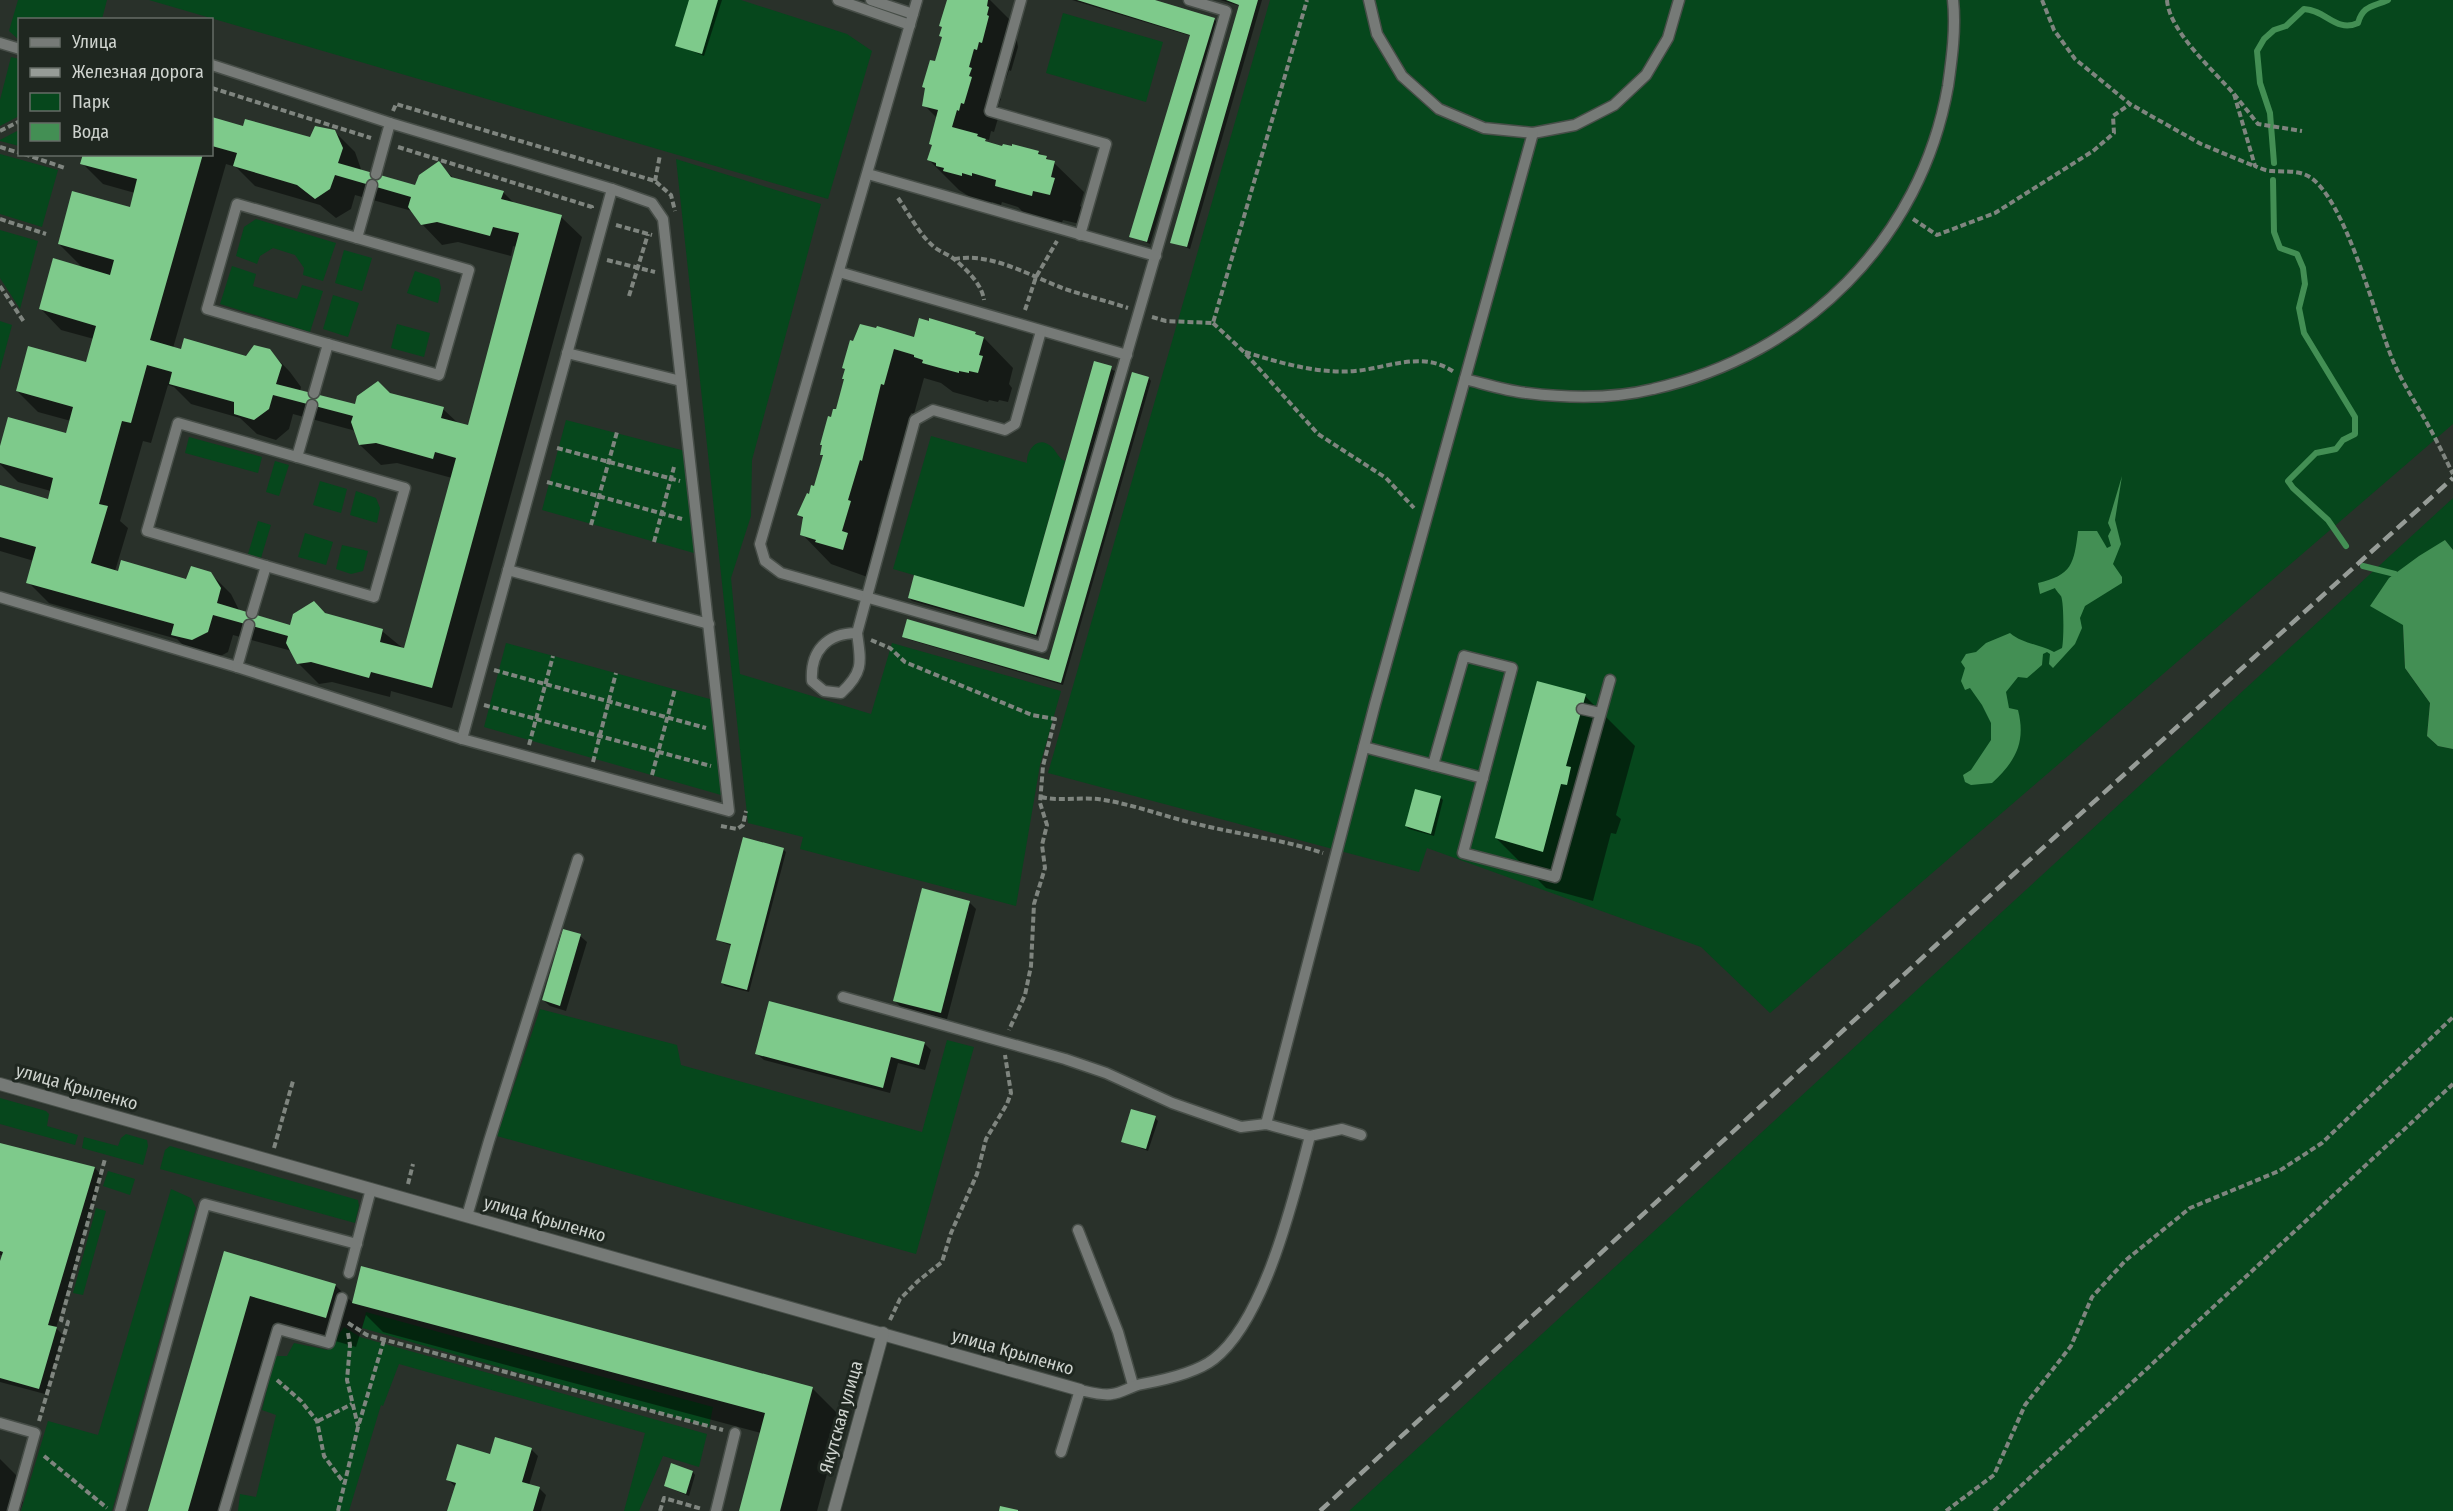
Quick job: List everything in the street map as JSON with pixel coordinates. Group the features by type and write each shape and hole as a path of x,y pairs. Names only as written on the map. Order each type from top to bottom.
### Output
{"street":[{"name":"улица Крыленко","path":"0,1084 1080,1390"},
{"name":"Якутская улица","path":"834,1511 883,1333"}],"lane":[{"path":"838,0 911,20"},
{"path":"871,0 911,20"},
{"path":"917,0 760,544 765,561 781,573 866,595 1042,647 1226,11 1189,0"},
{"path":"1021,0 990,111 1106,144 1080,235"},
{"path":"1369,0 1377,34 1402,76 1439,109 1484,128 1533,133 1575,124 1614,105 1646,75 1668,38 1678,0"},
{"path":"1465,379 1526,393 1589,397 1652,390 1712,372 1769,345 1821,309 1865,264 1902,213 1926,164 1943,113 1952,60 1953,0"},
{"path":"0,43 18,48"},
{"path":"0,597 237,667 462,739 729,811 670,275 663,219 659,210 652,203 612,189 390,123 213,65"},
{"path":"376,174 390,123"},
{"path":"1266,1124 1425,520 1533,133"},
{"path":"868,174 1156,256"},
{"path":"357,238 372,185"},
{"path":"462,739 612,189"},
{"path":"237,204 469,270 439,375 328,344 207,309 237,204"},
{"path":"839,272 1127,355"},
{"path":"857,633 835,636 818,651 811,666 812,681 824,691 841,693 856,680 860,659 857,633 915,420 933,410 1005,430 1015,424 1041,331"},
{"path":"314,393 328,344"},
{"path":"567,353 681,381"},
{"path":"297,457 312,405"},
{"path":"178,423 405,488 374,597 266,566 147,531 178,423"},
{"path":"252,613 266,566"},
{"path":"508,570 709,624"},
{"path":"237,667 249,625"},
{"path":"1433,765 1464,656 1512,668 1462,853 1555,877 1610,680"},
{"path":"1582,708 1600,714"},
{"path":"1364,747 1483,778"},
{"path":"467,1216 578,858"},
{"path":"843,997 1005,1040 1106,1073 1172,1103 1240,1127 1266,1124 1310,1136 1342,1129 1361,1135"},
{"path":"1061,1452 1080,1390 1111,1395 1133,1385 1171,1378 1214,1359 1238,1335 1259,1293 1287,1223 1310,1136"},
{"path":"349,1273 371,1189"},
{"path":"120,1511 205,1204 357,1244"},
{"path":"1078,1230 1118,1332 1133,1385"},
{"path":"224,1511 278,1329 329,1343 342,1299"},
{"path":"0,1423 35,1433 13,1511"},
{"path":"716,1511 735,1433"}],"path":[{"path":"1214,323 1306,0"},
{"path":"2042,0 2054,30 2075,59 2130,104 2201,144 2255,166 2270,171 2293,171 2309,176 2325,192 2342,223 2365,277 2393,359 2408,392 2453,474"},
{"path":"2167,0 2168,12 2197,54 2258,124 2302,131"},
{"path":"213,87 592,207 590,217 615,222 654,236"},
{"path":"2234,94 2255,166"},
{"path":"1902,213 1937,235 1995,213 2093,151 2114,133 2113,116 2130,104"},
{"path":"0,131 18,123"},
{"path":"0,147 18,153"},
{"path":"655,181 660,155"},
{"path":"28,156 65,168"},
{"path":"891,180 897,196 918,228 934,247 954,259 983,293 986,315"},
{"path":"0,219 46,234"},
{"path":"612,233 615,222"},
{"path":"654,228 655,245"},
{"path":"1020,325 1036,277 1063,230"},
{"path":"628,296 648,234"},
{"path":"601,269 607,251"},
{"path":"954,259 964,257 1008,266 1166,321 1214,323 1244,352 1318,434 1386,478 1425,520"},
{"path":"604,259 670,275"},
{"path":"656,263 658,283"},
{"path":"0,286 24,322"},
{"path":"1244,352 1299,368 1354,371 1414,360 1445,366 1465,379"},
{"path":"591,525 617,432"},
{"path":"542,444 693,485"},
{"path":"654,542 676,459"},
{"path":"533,478 698,523"},
{"path":"857,633 890,648 905,662 1032,715 1055,719 1043,766 1040,803 1047,825 1042,845 1045,868 1034,904 1031,966 1025,995 1005,1040 1005,1062 1011,1093 998,1122 986,1139 977,1174 951,1233 942,1262 900,1299 883,1333"},
{"path":"526,756 553,656"},
{"path":"481,667 721,732"},
{"path":"590,773 615,673"},
{"path":"649,789 675,689"},
{"path":"472,702 725,770"},
{"path":"1041,796 1057,800 1083,797 1137,805 1191,823 1288,843 1335,857"},
{"path":"1946,1511 1994,1475 2025,1405 2071,1346 2092,1296 2126,1260 2190,1208 2279,1171 2322,1143 2453,1017"},
{"path":"271,1161 293,1081"},
{"path":"1994,1511 2453,1084"},
{"path":"35,1433 68,1322 61,1320 105,1159"},
{"path":"404,1198 413,1164"},
{"path":"358,1427 347,1380 350,1345 343,1319 367,1335 384,1340 735,1433"},
{"path":"338,1511 358,1427 384,1340"},
{"path":"265,1375 276,1380 301,1401 317,1421 324,1456 345,1484"},
{"path":"317,1421 352,1404"},
{"path":"32,1446 111,1511"},
{"path":"660,1511 664,1498 710,1511"}],"green space":[{"path":"18,0 107,0 102,18 18,18 18,39 9,31"},
{"path":"149,0 741,0 847,34 872,51 828,199"},
{"path":"1270,0 2453,0 2453,424 1770,1013 1701,947 1427,848 1419,872 1048,773"},
{"path":"1063,13 1163,42 1146,102 1046,73"},
{"path":"11,57 18,59 18,117 0,126 0,100"},
{"path":"18,131 18,146 0,140"},
{"path":"0,154 58,170 42,227 0,214"},
{"path":"676,159 821,204 752,460 751,516 731,578 740,674 871,714 892,643 1061,691 1040,765 1016,906 800,849 803,837 748,823"},
{"path":"256,219 336,243 323,281 303,275 304,268 295,255 273,248 260,256 257,264 236,256 244,227"},
{"path":"0,230 38,241 20,309 0,278"},
{"path":"344,250 372,258 362,291 335,283"},
{"path":"232,266 256,274 253,286 297,299 302,285 323,291 310,332 220,304"},
{"path":"415,271 439,279 441,288 438,303 407,293"},
{"path":"333,295 359,303 348,337 323,329"},
{"path":"0,321 12,325 0,370"},
{"path":"397,324 430,333 424,357 391,348"},
{"path":"566,420 689,452 701,555 542,510"},
{"path":"931,436 1027,463 1031,449 1042,442 1052,447 1065,461 1024,607 893,569"},
{"path":"189,437 262,457 258,473 185,453"},
{"path":"275,461 289,465 279,496 266,492"},
{"path":"320,481 347,489 341,513 313,505"},
{"path":"356,491 376,498 380,508 377,523 350,515"},
{"path":"2453,498 2453,550 2445,540 2403,625 2405,668 2430,703 2427,736 2438,746 2453,749 2453,1511 1349,1511"},
{"path":"258,521 271,525 261,558 248,554"},
{"path":"305,533 333,542 326,565 298,557"},
{"path":"342,545 368,551 363,571 351,574 336,569"},
{"path":"506,643 717,701 728,797 484,727"},
{"path":"540,1009 677,1045 681,1065 922,1132 947,1040 974,1047 916,1254 497,1136"},
{"path":"0,1098 46,1111 49,1114 47,1126 78,1135 75,1145 0,1124"},
{"path":"126,1134 147,1140 148,1146 143,1165 82,1148 84,1137 118,1146 121,1138"},
{"path":"170,1146 358,1200 355,1223 160,1169 165,1150"},
{"path":"108,1171 135,1179 130,1195 103,1186"},
{"path":"171,1189 191,1198 196,1208 112,1511 21,1511 48,1421 98,1435"},
{"path":"96,1208 106,1211 83,1295 73,1293"},
{"path":"366,1312 713,1407 709,1427 362,1328"},
{"path":"344,1327 360,1337 707,1434 699,1467 663,1456 639,1511 624,1511 645,1433 399,1364 383,1406 381,1405 349,1511 238,1511 240,1494 256,1497 276,1415 262,1410 275,1356 287,1356 294,1343 328,1350"}],"water":[{"path":"2122,476 2115,520 2121,544 2113,564 2122,577 2122,583 2085,606 2080,618 2082,628 2075,644 2053,668 2049,664 2050,654 2047,652 2043,654 2042,665 2027,678 2018,677 2006,692 2009,708 2018,710 2021,732 2017,750 2007,767 1992,783 1971,785 1965,782 1963,775 1971,770 1991,740 1991,723 1970,688 1965,690 1961,681 1965,668 1961,662 1966,654 1976,652 1986,643 2010,633 2054,652 2062,648 2063,606 2061,596 2055,588 2040,594 2038,583 2065,572 2073,560 2078,531 2097,531 2107,548 2111,546 2108,536 2111,530 2108,523"},
{"path":"2445,540 2453,550 2453,749 2438,746 2427,736 2430,703 2405,668 2403,625 2370,606 2389,578"}],"building":[{"path":"689,0 718,0 702,54 675,46"},
{"path":"947,0 988,0 987,6 989,7 982,43 979,42 977,50 974,49 969,67 972,68 969,76 972,77 964,104 961,103 959,111 957,110 952,127 978,134 977,136 986,139 985,141 1002,146 1003,144 1012,146 1012,144 1039,151 1038,154 1047,156 1046,159 1055,161 1051,177 1055,178 1050,195 1033,191 1032,196 995,186 996,180 972,173 972,176 962,173 962,176 943,171 944,168 927,160 938,110 922,106 925,88 922,87 930,60 935,61 942,37 939,36 942,27 939,26"},
{"path":"1077,0 1155,0 1215,18 1147,242 1129,237 1190,35"},
{"path":"1226,0 1258,0 1187,247 1170,243 1239,5"},
{"path":"213,117 243,126 245,119 310,137 315,126 335,130 343,148 338,163 415,185 419,175 439,161 451,177 504,191 501,199 562,215 432,688 371,672 369,678 311,662 297,664 286,643 288,636 213,615 208,632 192,640 171,635 174,624 26,583 36,547 0,537 0,485 48,499 53,478 0,463 0,446 8,417 66,433 73,407 16,391 28,346 86,362 96,326 39,309 53,258 110,275 114,260 58,244 72,191 130,207 137,179 80,164 82,156 202,156 150,340 181,349 184,338 246,356 254,345 270,349 282,365 276,384 355,404 357,396 378,381 390,393 444,407 441,418 468,425 519,233 493,227 490,236 437,222 421,225 408,207 411,197 335,175 330,189 315,199 297,185 233,166 237,153 213,146","holes":["147,365 172,372 169,384 234,402 234,414 254,420 269,409 273,395 353,416 351,422 359,445 376,443 433,459 435,452 456,458 404,648 380,642 383,629 325,613 314,601 293,614 290,625 217,603 221,588 211,572 191,566 186,579 121,560 118,571 91,563 108,506 99,504 122,421 131,423"]},
{"path":"919,318 929,321 929,318 976,332 975,334 984,337 979,355 983,356 978,373 959,371 959,373 922,363 923,360 914,355 894,349 884,385 881,384 862,461 860,460 848,500 851,501 842,531 848,533 843,550 800,535 803,517 797,515 807,493 809,494 811,485 814,486 823,455 820,455 822,445 820,445 828,416 831,417 833,409 836,409 844,379 842,379 845,369 842,368 850,340 853,341 860,324 876,328 877,326 914,337"},
{"path":"1094,361 1112,366 1036,635 908,598 914,575 1024,607"},
{"path":"1132,372 1149,377 1061,683 902,637 907,619 1049,660"},
{"path":"1537,681 1586,694 1566,766 1571,767 1567,785 1561,784 1543,852 1495,838"},
{"path":"1415,789 1441,796 1431,834 1405,826"},
{"path":"743,837 784,848 747,990 721,983 731,944 716,940"},
{"path":"922,888 970,901 941,1013 893,1001"},
{"path":"563,929 581,934 560,1006 542,1000"},
{"path":"769,1001 925,1042 919,1065 891,1057 883,1088 755,1054"},
{"path":"1131,1109 1156,1116 1146,1149 1121,1142"},
{"path":"0,1143 95,1167 48,1325 57,1327 39,1389 0,1378 0,1261 3,1252 0,1251"},
{"path":"224,1251 336,1284 326,1318 250,1296 188,1511 148,1511"},
{"path":"361,1266 813,1387 780,1511 739,1511 765,1413 352,1303"},
{"path":"495,1437 532,1448 522,1482 540,1487 533,1511 447,1511 456,1483 446,1480 457,1444 490,1454"},
{"path":"671,1463 693,1471 686,1494 664,1486"},
{"path":"1000,1506 1018,1510 1018,1511 999,1511"}],"waterway":[{"path":"2274,163 2270,113 2260,83 2257,51 2264,39 2274,30 2286,26 2304,9 2312,10 2337,23 2350,25 2358,23 2366,10 2388,0"},
{"path":"2273,180 2274,232 2280,248 2297,254 2303,268 2305,284 2299,308 2304,333 2355,417 2355,434 2343,440 2336,449 2316,453 2288,481 2328,520 2346,546"},
{"path":"2363,566 2395,574"}],"railway":[{"path":"1320,1511 1995,891 2453,478"}]}
